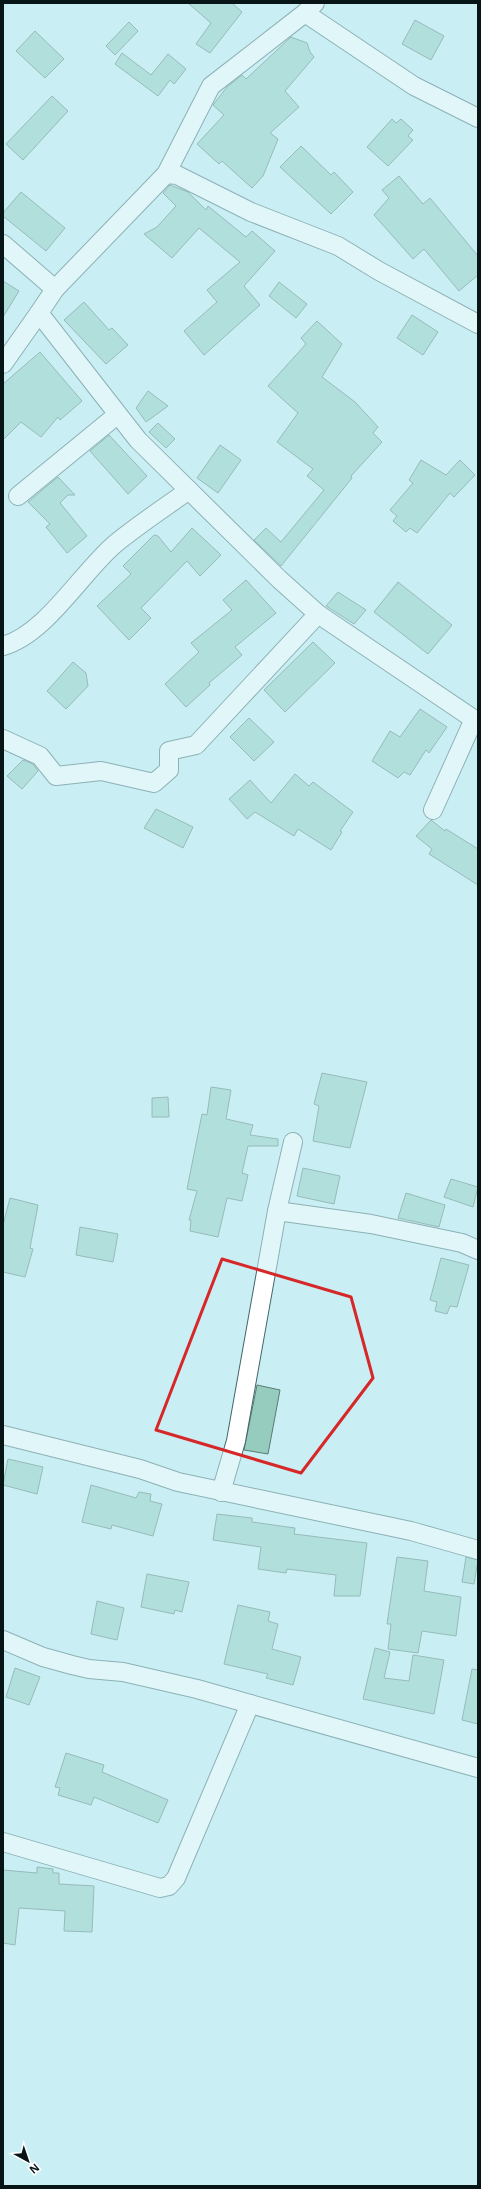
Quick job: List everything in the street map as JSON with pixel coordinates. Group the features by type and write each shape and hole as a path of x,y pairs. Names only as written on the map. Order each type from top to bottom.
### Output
{"street":[{"path":"3,364 55,289 166,174 211,86 310,8 414,86 478,118"},
{"path":"166,174 176,175 251,212 314,238 338,246 379,271 478,324"},
{"path":"3,244 55,289"},
{"path":"39,313 138,440 279,579 318,614 476,720 433,810"},
{"path":"18,496 117,415"},
{"path":"3,646 19,639 52,612 114,545 189,490"},
{"path":"3,739 40,756 56,776 101,771 154,783 169,770 169,751 196,745 318,614"},
{"path":"221,1492 236,1441 244,1386 277,1211 293,1142"},
{"path":"277,1211 371,1224 462,1243 478,1250"},
{"path":"3,1435 140,1469 178,1482 411,1532 478,1550"},
{"path":"3,1640 43,1657 72,1665 89,1669 123,1672 197,1689 478,1768"},
{"path":"3,1842 160,1888 169,1886 176,1878 250,1704"}],"highlighted area":[{"path":"222,1259 351,1297 373,1378 301,1473 156,1430"}],"building":[{"path":"188,3 232,3 242,12 210,53 196,44 211,23"},
{"path":"415,20 444,36 431,60 402,44"},
{"path":"129,22 138,31 115,55 106,46"},
{"path":"35,31 64,59 45,78 16,51"},
{"path":"291,37 307,43 310,52 314,57 285,91 299,107 270,133 278,139 263,176 252,188 222,161 219,164 197,144 224,115 213,105 227,87 242,75 246,79"},
{"path":"122,53 151,75 168,54 186,69 174,84 170,80 158,96 115,64"},
{"path":"52,96 68,111 23,160 6,144"},
{"path":"392,119 396,123 401,119 413,130 408,136 413,140 388,166 367,147"},
{"path":"301,146 331,175 334,172 353,192 331,214 280,167"},
{"path":"399,176 423,204 430,198 478,256 478,275 459,291 424,249 413,259 374,215 389,198 382,190"},
{"path":"170,185 188,192 206,210 208,206 246,237 252,231 275,251 244,286 260,305 204,355 184,331 217,302 207,290 240,262 199,228 172,258 144,234 157,227 176,206 163,193"},
{"path":"21,192 65,228 46,251 3,216 3,213"},
{"path":"3,281 19,291 3,317"},
{"path":"279,282 307,304 296,318 269,296"},
{"path":"84,302 109,330 112,328 128,345 106,364 64,320"},
{"path":"412,315 438,332 423,355 397,338"},
{"path":"317,321 342,344 322,377 355,402 378,427 373,433 382,442 351,476 352,478 281,566 254,540 266,528 281,542 324,490 307,476 313,469 277,442 298,413 268,386 306,344 301,338"},
{"path":"40,352 82,401 60,420 58,417 41,437 21,422 3,440 3,384"},
{"path":"148,391 168,406 146,422 136,408"},
{"path":"158,423 175,439 166,448 149,432"},
{"path":"109,435 147,476 128,494 90,451"},
{"path":"220,445 241,460 218,493 197,478"},
{"path":"421,460 446,475 460,460 475,475 454,497 450,493 417,533 410,528 406,532 393,521 397,516 390,510 413,483 409,480"},
{"path":"58,477 75,495 68,495 60,503 87,536 67,553 46,527 50,524 28,502"},
{"path":"192,528 221,555 200,576 187,561 141,608 151,618 129,640 97,606 131,574 123,566 154,535 158,536 171,552"},
{"path":"246,580 276,613 235,647 242,655 209,683 210,685 186,707 165,684 199,652 191,643 232,610 223,600"},
{"path":"398,582 452,625 428,654 374,612"},
{"path":"338,592 366,610 354,624 326,606"},
{"path":"313,642 335,663 285,712 264,690"},
{"path":"73,662 86,673 88,686 66,709 47,691"},
{"path":"420,709 447,727 429,753 426,750 410,775 404,772 398,778 372,761 390,731 400,737"},
{"path":"249,718 274,742 254,761 230,737"},
{"path":"23,760 33,764 38,771 22,789 7,776"},
{"path":"295,774 309,786 313,782 353,812 340,831 342,832 331,850 298,829 294,836 255,812 247,819 229,799 250,780 271,803"},
{"path":"156,809 193,827 183,848 144,828"},
{"path":"431,820 445,831 446,829 478,849 478,885 429,854 432,849 416,836"},
{"path":"322,1073 367,1082 350,1148 313,1141 319,1106 314,1104"},
{"path":"211,1087 231,1090 226,1119 253,1125 250,1135 278,1139 278,1146 248,1146 242,1173 248,1175 242,1201 227,1198 218,1237 190,1231 191,1220 189,1220 197,1191 187,1189 202,1114 207,1115"},
{"path":"168,1097 169,1117 152,1117 152,1098"},
{"path":"303,1168 340,1176 334,1204 297,1196"},
{"path":"451,1179 478,1187 473,1207 444,1197"},
{"path":"406,1193 445,1205 439,1227 398,1218"},
{"path":"10,1198 38,1205 30,1248 33,1249 25,1277 3,1272 3,1225"},
{"path":"80,1227 118,1234 113,1262 76,1255"},
{"path":"441,1258 469,1265 457,1307 450,1306 447,1314 435,1311 437,1302 430,1300"},
{"path":"257,1385 280,1390 268,1454 244,1450"},
{"path":"8,1459 43,1467 37,1494 3,1485"},
{"path":"91,1485 136,1498 139,1492 151,1494 150,1501 162,1504 153,1536 112,1525 111,1529 82,1522"},
{"path":"217,1514 252,1518 252,1522 295,1528 294,1534 367,1543 360,1596 334,1596 336,1575 287,1569 286,1573 258,1569 261,1547 213,1540"},
{"path":"397,1557 428,1561 424,1591 461,1597 456,1636 422,1631 418,1653 388,1649 391,1624 387,1624"},
{"path":"466,1557 478,1560 474,1584 462,1582"},
{"path":"147,1574 189,1582 182,1612 175,1610 174,1614 141,1607"},
{"path":"97,1601 124,1608 117,1640 91,1634"},
{"path":"238,1605 270,1612 268,1621 278,1624 272,1649 301,1657 293,1685 266,1678 268,1674 224,1664"},
{"path":"375,1648 390,1652 384,1678 409,1681 413,1655 444,1660 434,1714 363,1699"},
{"path":"15,1668 40,1677 29,1705 6,1697"},
{"path":"472,1669 478,1670 478,1724 462,1720"},
{"path":"66,1753 104,1765 102,1772 168,1800 158,1823 94,1797 91,1805 58,1795 60,1788 55,1787"},
{"path":"37,1867 53,1869 53,1873 59,1873 59,1884 94,1886 92,1932 64,1931 65,1911 19,1908 15,1945 3,1943 3,1870 37,1873"}]}
